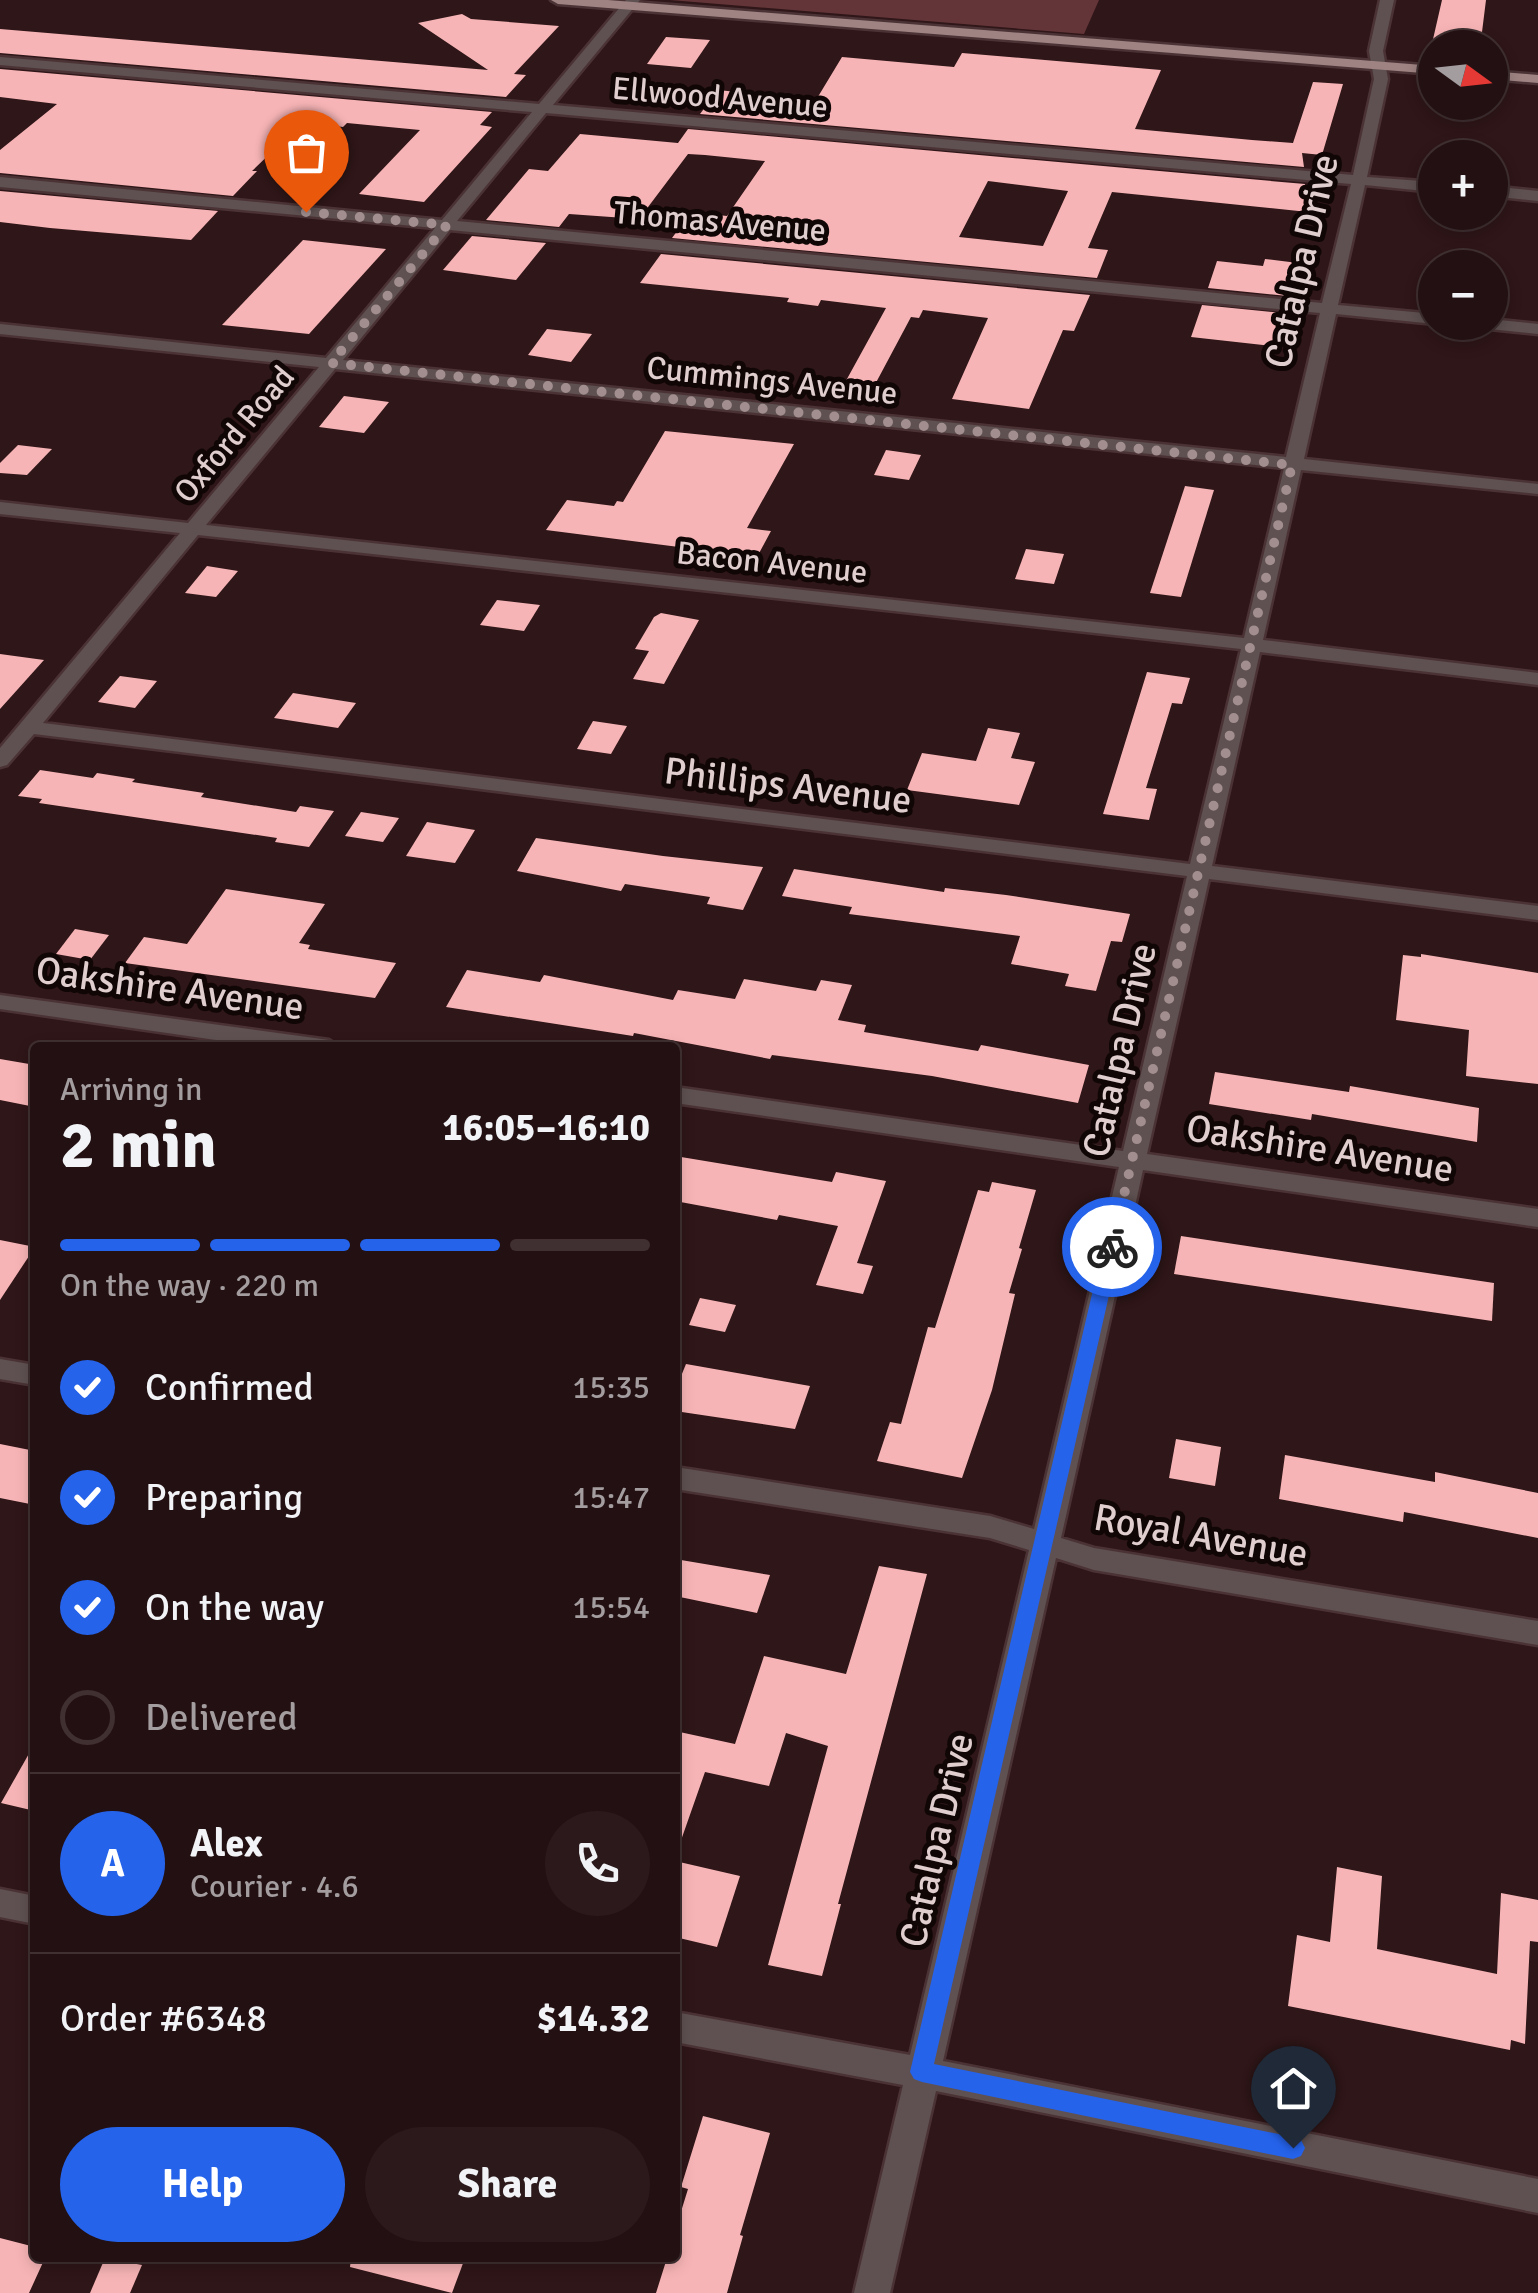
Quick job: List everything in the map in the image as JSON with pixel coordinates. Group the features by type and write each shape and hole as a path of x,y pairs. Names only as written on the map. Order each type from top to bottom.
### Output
{"main road":[{"path":"558,0 1418,69"},
{"path":"1508,76 1538,78"}],"street":[{"name":"Catalpa Drive","path":"872,2293 1381,79 1376,51 1387,0"},
{"name":"Oxford Road","path":"0,761 630,3"},
{"name":"Ellwood Avenue","path":"0,61 1418,185"},
{"name":"Thomas Avenue","path":"0,182 1418,318"},
{"path":"1508,193 1538,196"},
{"path":"1508,326 1538,329"},
{"name":"Cummings Avenue","path":"0,329 1538,489"},
{"name":"Bacon Avenue","path":"0,508 1538,679"},
{"name":"Phillips Avenue","path":"29,727 1538,913"},
{"name":"Oakshire Avenue","path":"0,1002 286,1042"},
{"name":"Oakshire Avenue","path":"680,1096 1538,1218"},
{"path":"0,1370 30,1374"},
{"name":"Royal Avenue","path":"680,1479 990,1527 1094,1559 1538,1634"},
{"path":"0,1903 30,1909"},
{"path":"680,2028 922,2072 1538,2196"}],"shaded area":[{"path":"670,0 1099,0 1084,34"}],"building":[{"path":"1442,0 1486,0 1482,30 1435,30"},
{"path":"462,14 471,19 559,26 514,74 526,75 506,97 0,53 0,29 488,70 418,23"},
{"path":"666,37 710,40 691,68 647,64"},
{"path":"962,53 1161,70 1135,129 1252,140 1293,143 1313,82 1343,84 1322,155 1302,153 1304,167 700,114 718,90 816,100 842,57 954,67"},
{"path":"0,69 492,112 480,125 492,127 424,202 359,194 420,130 347,123 343,127 303,122 252,171 257,171 233,196 0,173 0,150 57,104 0,97"},
{"path":"688,129 1305,184 1308,212 1112,192 1088,248 1108,250 1097,278 672,238 691,212 727,216 765,161 688,154 639,219 569,214 559,227 486,220 529,169 548,171 580,134 678,143","holes":["988,181 1068,191 1043,246 959,237"]},
{"path":"0,191 218,211 191,240 50,228 0,222"},
{"path":"472,236 546,243 516,280 443,270"},
{"path":"303,240 386,249 309,334 222,325"},
{"path":"661,254 1090,295 1074,331 1063,330 1029,409 952,399 988,318 923,310 919,318 911,317 871,392 842,388 886,308 821,300 818,306 787,302 789,298 640,283"},
{"path":"1265,259 1298,263 1288,296 1208,288 1217,261 1263,266"},
{"path":"1202,305 1283,313 1273,346 1191,337"},
{"path":"547,329 592,334 571,362 528,355"},
{"path":"344,396 389,402 364,433 319,427"},
{"path":"665,431 794,444 747,528 771,531 757,557 546,530 567,500 614,506 617,501 623,502"},
{"path":"18,445 52,449 27,475 0,473 0,463"},
{"path":"886,450 921,455 909,480 874,475"},
{"path":"1185,486 1214,490 1181,597 1150,593"},
{"path":"1026,549 1064,554 1054,584 1015,579"},
{"path":"207,566 238,571 216,597 185,593"},
{"path":"497,600 540,605 524,631 480,625"},
{"path":"661,613 699,620 664,684 633,679 649,651 635,649 654,617"},
{"path":"0,654 44,660 0,709"},
{"path":"1147,672 1190,678 1182,704 1172,703 1146,788 1157,789 1149,820 1103,814"},
{"path":"120,676 157,681 135,708 98,702"},
{"path":"293,693 356,703 338,728 274,718"},
{"path":"593,721 627,726 611,754 577,749"},
{"path":"988,728 1020,733 1011,758 1035,762 1019,805 907,790 922,753 976,761"},
{"path":"40,770 135,779 132,782 204,793 201,797 296,812 300,806 334,811 309,847 275,842 277,838 39,803 42,799 18,796"},
{"path":"361,812 399,818 383,842 345,836"},
{"path":"427,822 475,830 455,863 406,856"},
{"path":"536,838 763,867 743,910 707,904 710,897 625,884 621,891 517,871"},
{"path":"794,869 1130,914 1122,942 1111,941 1096,991 1065,986 1069,974 1011,964 1020,936 849,914 852,907 782,896"},
{"path":"226,889 325,904 299,943 310,945 308,949 396,963 375,998 125,963 144,937 187,944"},
{"path":"75,929 109,935 90,960 56,954"},
{"path":"1421,954 1538,973 1538,1084 1466,1076 1469,1030 1396,1020 1403,955"},
{"path":"467,970 540,982 544,975 673,1000 678,990 735,999 744,979 816,991 821,980 852,985 838,1020 866,1025 864,1032 978,1051 981,1045 1089,1065 1078,1103 932,1076 772,1055 770,1059 634,1033 633,1036 446,1007"},
{"path":"0,1059 30,1064 30,1106 0,1100"},
{"path":"1215,1072 1349,1092 1350,1086 1479,1108 1477,1142 1312,1114 1311,1120 1209,1104"},
{"path":"680,1157 832,1182 836,1172 886,1181 857,1263 873,1266 863,1294 816,1285 838,1226 779,1215 777,1220 680,1202"},
{"path":"992,1182 1036,1190 1009,1293 1015,1294 992,1390 962,1478 877,1461 890,1422 901,1424 928,1327 935,1328 978,1190 989,1192"},
{"path":"1181,1236 1494,1283 1492,1321 1174,1274"},
{"path":"0,1240 30,1246 30,1255 0,1300"},
{"path":"700,1298 736,1305 725,1332 689,1325"},
{"path":"686,1364 810,1386 795,1429 680,1412 680,1379"},
{"path":"1176,1439 1221,1447 1215,1486 1169,1478"},
{"path":"0,1444 30,1450 30,1504 0,1498"},
{"path":"1285,1455 1435,1482 1435,1472 1538,1493 1538,1538 1404,1512 1403,1522 1279,1499"},
{"path":"680,1560 770,1575 757,1613 680,1597"},
{"path":"879,1566 927,1574 822,1976 768,1965 828,1746 786,1733 769,1786 705,1772 680,1843 680,1732 735,1744 764,1656 846,1674"},
{"path":"30,1752 30,1810 1,1803"},
{"path":"680,1862 740,1876 717,1947 680,1938"},
{"path":"1337,1867 1382,1876 1377,1949 1497,1974 1501,1893 1538,1900 1538,1942 1530,1941 1525,2044 1511,2040 1510,2050 1288,2006 1297,1935 1330,1942"},
{"path":"703,2116 770,2133 727,2293 656,2293 666,2262 680,2262 680,2215 688,2189 681,2187"},
{"path":"0,2238 30,2246 30,2262 43,2262 29,2293 0,2293"},
{"path":"103,2262 142,2265 130,2293 90,2293"},
{"path":"351,2262 464,2262 452,2293 350,2267"}],"way so far":[{"path":"306,212 447,225 331,363 1292,465 1112,1247"}],"route":[{"path":"1112,1247 922,2072 1293,2148"}]}
